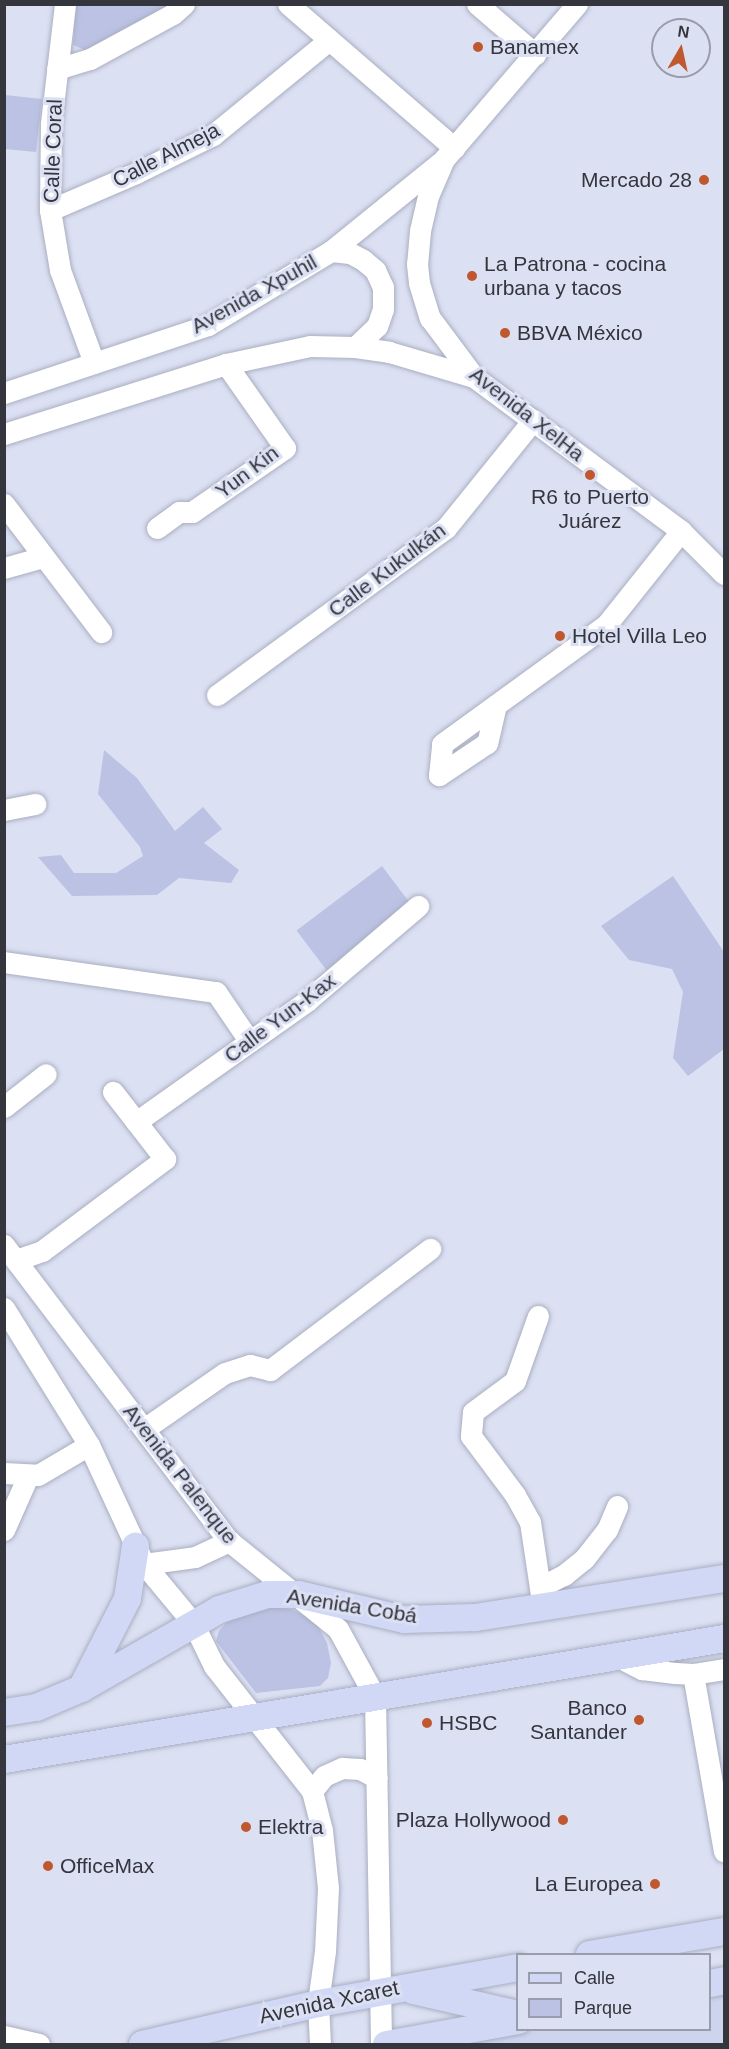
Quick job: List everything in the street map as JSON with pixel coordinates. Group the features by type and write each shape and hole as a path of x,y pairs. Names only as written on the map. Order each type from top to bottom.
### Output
{"main road":[{"path":"81,1688 127,1598 140,1555"},
{"name":"Avenida Cobá","path":"4,1712 36,1707 81,1688 194,1623 236,1602 252,1597 298,1594 404,1619 476,1617 541,1598 724,1578"},
{"path":"6,1759 724,1638"},
{"path":"595,1953 724,1931"},
{"name":"Avenida Xcaret","path":"142,2044 318,2003 516,1967"},
{"path":"390,1989 516,2014"},
{"path":"386,2044 516,2020"}],"street":[{"name":"Calle Coral","path":"65,4 48,164 50,210 60,270 94,363"},
{"path":"57,69 90,59 173,14 184,4"},
{"path":"288,4 449,154"},
{"path":"477,4 535,54"},
{"name":"Avenida XelHa","path":"577,4 449,154 428,196 420,231 418,284 430,318 474,377 681,531 724,574"},
{"name":"Calle Almeja","path":"50,210 136,173 213,135 281,82 329,40"},
{"name":"Avenida Xpuhil","path":"4,393 208,325 331,251 449,154"},
{"path":"331,251 350,253 363,260 375,270 383,287 383,309 377,326 355,347"},
{"path":"4,434 226,364 310,346 355,347 389,352 474,377"},
{"name":"Yun Kin","path":"157,528 179,512 192,512 285,448 226,364"},
{"name":"Calle Kukulkán","path":"218,695 446,528 533,420"},
{"path":"4,504 101,632"},
{"path":"496,705 606,625 681,531"},
{"path":"4,568 43,557"},
{"path":"4,810 35,804"},
{"name":"Calle Yun-Kax","path":"136,1122 308,1000 418,906"},
{"path":"4,962 216,992 250,1042"},
{"path":"4,1107 45,1074"},
{"path":"10,1252 42,1251 165,1159 113,1092"},
{"path":"144,1429 225,1373 250,1365 270,1370 430,1249"},
{"name":"Avenida Palenque","path":"10,1252 228,1541 298,1594 338,1629 375,1697 377,1778 390,1989 381,2044"},
{"path":"4,1308 89,1444 140,1555 194,1623 214,1666 312,1791 322,1830 328,1888 325,1951 318,2003 320,2044"},
{"path":"538,1316 515,1381 473,1412 471,1436 515,1495 530,1522 541,1598"},
{"path":"4,1473 38,1475 89,1444"},
{"path":"4,1530 28,1476"},
{"path":"541,1598 584,1559 607,1530 617,1506"},
{"path":"140,1555 195,1557 228,1541"},
{"path":"616,1656 642,1669 693,1674 724,1669"},
{"path":"693,1674 724,1851"},
{"path":"312,1791 324,1776 342,1768 360,1769 377,1778"},
{"path":"4,2036 39,2044"}],"shaded area":[{"path":"724,1992 724,2044 422,2044 516,2030 711,2031 711,1994"}],"green space":[{"path":"76,5 170,5 85,50 73,45"},
{"path":"5,95 42,99 36,152 5,149"},
{"path":"104,750 137,778 175,831 203,807 222,829 204,843 239,870 231,883 179,878 157,895 72,896 38,857 61,855 74,873 116,873 143,856 140,847 98,794"},
{"path":"382,866 412,906 327,970 297,930"},
{"path":"673,876 724,952 724,1049 688,1076 673,1058 683,992 672,969 629,960 601,926"},
{"path":"270,1605 293,1610 315,1620 327,1643 331,1663 328,1678 320,1686 256,1693 216,1641 219,1631 228,1621 251,1609"}],"place":[{"name":"Banamex","path":"478,47"},
{"name":"Mercado 28","path":"704,180"},
{"name":"La Patrona - cocina urbana y tacos","path":"472,276"},
{"name":"BBVA México","path":"505,333"},
{"name":"R6 to Puerto Juárez","path":"590,475"},
{"name":"Hotel Villa Leo","path":"560,636"},
{"name":"Banco Santander","path":"639,1720"},
{"name":"HSBC","path":"427,1723"},
{"name":"Plaza Hollywood","path":"563,1820"},
{"name":"Elektra","path":"246,1827"},
{"name":"OfficeMax","path":"48,1866"},
{"name":"La Europea","path":"655,1884"}]}
